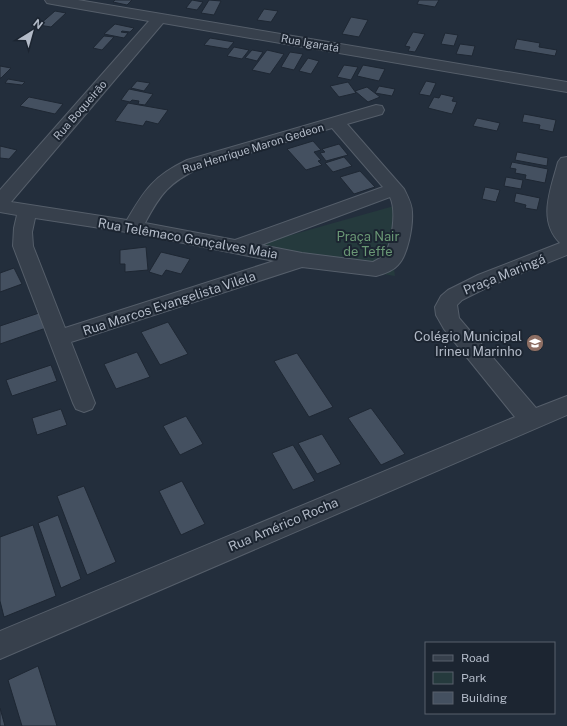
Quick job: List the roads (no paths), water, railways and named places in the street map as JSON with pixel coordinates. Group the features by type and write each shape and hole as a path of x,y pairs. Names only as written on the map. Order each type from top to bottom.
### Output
{"street":[{"name":"Rua Igaratá","path":"52,0 92,3 159,18 567,87"},
{"name":"Rua Boqueirão","path":"0,202 159,18"},
{"name":"Rua Henrique Maron Gedeon","path":"133,227 156,188 166,178 178,171 193,164 376,110"},
{"path":"236,247 395,189 336,122"},
{"path":"567,162 558,203 557,218 560,231 567,239"},
{"name":"Rua Telêmaco Gonçalves Maia","path":"0,206 133,227 302,260 376,269 391,261 400,238 403,213 395,189"},
{"path":"29,210 24,222 22,233 23,246 84,403"},
{"name":"Praça Maringá","path":"531,419 451,323 446,315 445,307 449,300 467,288 567,248"},
{"name":"Rua Marcos Evangelista Vilela","path":"58,338 302,260"},
{"name":"Rua Américo Rocha","path":"0,645 567,404"}],"place":[{"name":"Colégio Municipal Irineu Marinho","path":"535,343"}],"park label":[{"name":"Praça Nair de Teffe","path":"368,244"}]}
